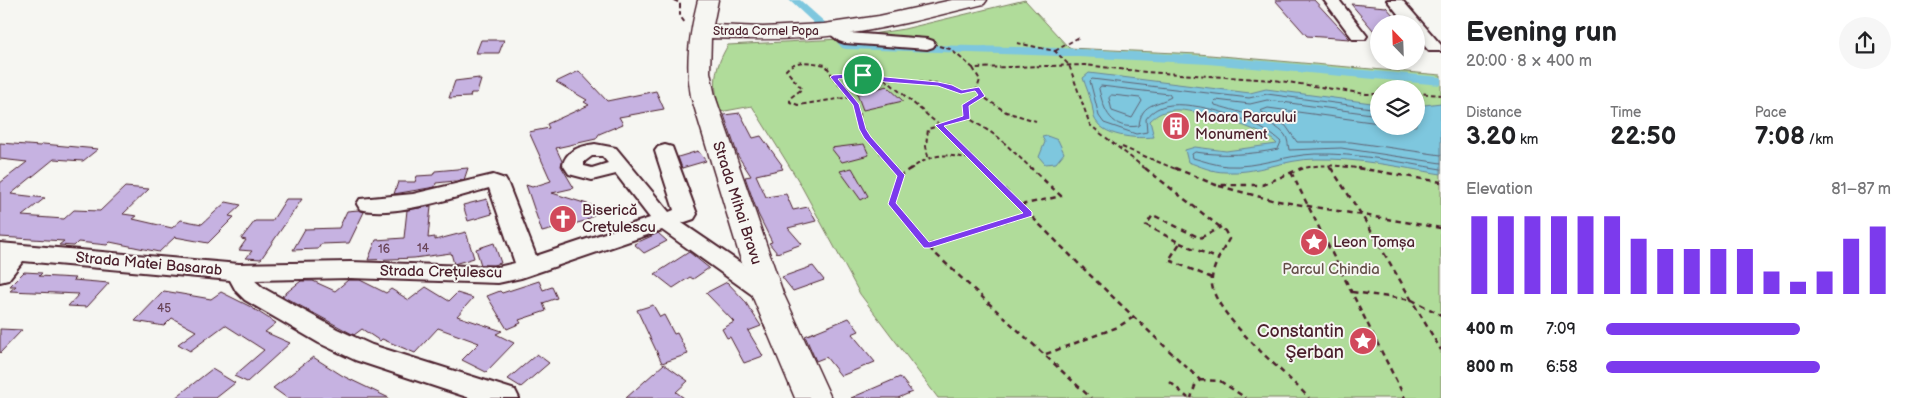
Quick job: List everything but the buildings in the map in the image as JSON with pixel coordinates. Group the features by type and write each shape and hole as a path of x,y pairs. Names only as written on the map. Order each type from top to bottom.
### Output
{"main road":[{"name":"Strada Cornel Popa","path":"706,23 772,33 833,30 897,19 977,0"},
{"name":"Strada Mihai Bravu","path":"706,23 698,76 706,108 767,292 813,398"}],"street":[{"path":"1331,0 1359,36"},
{"path":"1394,0 1407,15"},
{"path":"833,30 844,38 927,44"},
{"path":"1425,36 1435,48"},
{"path":"665,151 675,218"},
{"path":"619,166 721,262 767,292"},
{"path":"368,204 413,201 493,181 498,184 528,267"},
{"name":"Strada Crețulescu","path":"239,272 351,270 498,275 528,267 675,218"},
{"path":"0,274 8,252"},
{"name":"Strada Matei Basarab","path":"8,252 239,272 244,285 254,294 328,336 364,353 505,398"}],"path":[{"path":"674,0 680,3 680,16 685,24 706,23"},
{"path":"1055,51 1081,36"},
{"path":"1017,43 1055,51 1069,65 1090,126 1118,145 1225,231 1229,239 1212,278 1212,288 1218,302 1242,330 1309,398"},
{"path":"950,49 973,68 980,80 976,89"},
{"path":"851,97 798,104 790,102 790,98 802,89 786,70 789,64 796,62 826,65 833,77 851,97 856,104 863,129 868,138 901,175"},
{"path":"973,68 1069,65 1274,80 1370,94"},
{"path":"833,77 863,75 885,80 950,86 961,92 976,89"},
{"path":"885,80 939,125 1093,278 1200,380 1220,381 1246,398"},
{"path":"976,89 982,96 1006,112 1036,121"},
{"path":"1425,94 1441,95"},
{"path":"967,117 966,105 982,96"},
{"path":"928,157 926,146 928,129 967,117 998,137 1061,196 1020,206"},
{"path":"1118,145 1216,185 1272,200 1441,228"},
{"path":"974,159 951,155 928,157 901,175 892,204 927,246 1046,354 1091,398"},
{"path":"1216,185 1262,185 1306,167 1329,166 1350,167 1441,182"},
{"path":"1329,166 1361,214 1441,350"},
{"path":"1291,172 1405,398"},
{"path":"927,246 1029,214"},
{"path":"1219,259 1146,226 1153,215 1200,238 1221,227"},
{"path":"1180,243 1169,260 1212,278"},
{"path":"1352,292 1412,300 1441,315"},
{"path":"1046,354 1118,327 1135,316"},
{"path":"1170,382 1190,398 1200,380"}],"green space":[{"name":"Parcul Chindia","path":"1025,0 1069,48 1198,54 1441,75 1441,398 938,398 860,294 798,180 752,106 720,112 716,93 716,77 719,62 728,45 840,39 904,29"}],"water":[{"path":"1089,73 1250,93 1266,89 1370,103 1370,135 1425,135 1425,105 1441,103 1441,174 1332,159 1293,161 1237,172 1211,170 1188,162 1185,150 1195,147 1226,151 1277,144 1270,138 1245,126 1197,112 1183,110 1167,111 1150,121 1154,137 1138,138 1112,133 1098,124 1094,117 1083,78"},
{"path":"1047,136 1058,140 1064,153 1056,163 1045,164 1039,157 1045,142 1042,137"}],"waterway":[{"path":"794,0 824,27"},
{"path":"838,36 846,46 1060,52 1208,60 1441,81"}],"place":[{"name":"Moara Parcului Monument","path":"1176,126"},
{"name":"Biserică Crețulescu","path":"563,219"},
{"name":"Leon Tomșa","path":"1314,242"},
{"name":"Constantin Şerban","path":"1363,341"}],"route":[{"path":"863,75 885,80 909,80 950,86 961,92 976,89 982,96 966,105 967,117 939,125 1029,214 927,246 892,204 901,175 868,138 863,129 856,104 833,77 863,75"}]}
